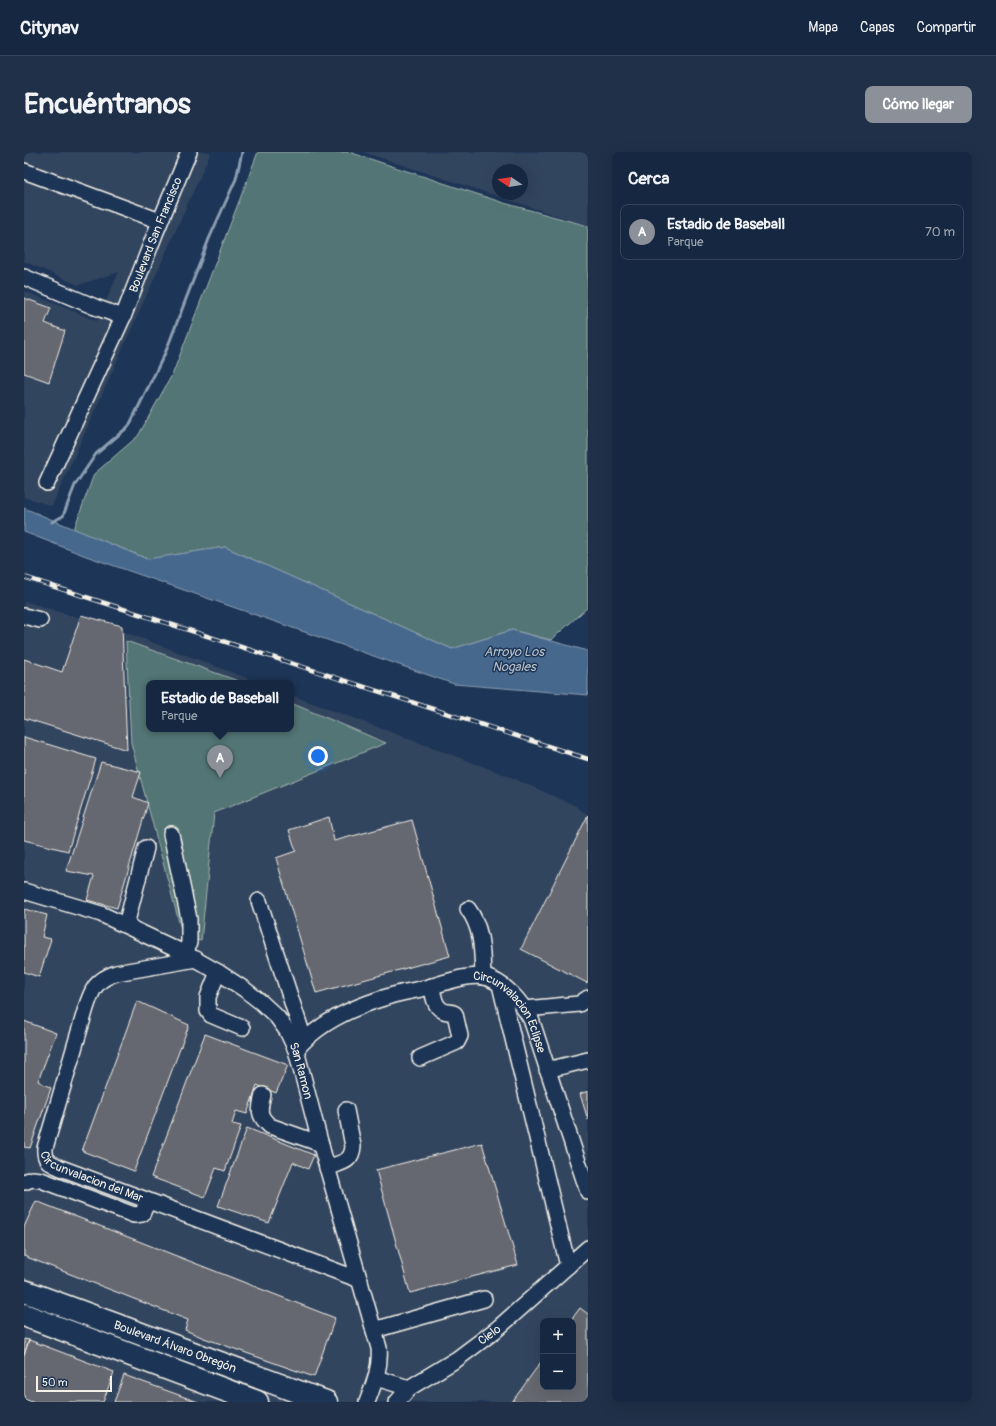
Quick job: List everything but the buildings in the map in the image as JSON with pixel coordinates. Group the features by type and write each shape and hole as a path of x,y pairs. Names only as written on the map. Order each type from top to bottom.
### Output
{"highway":[{"name":"Boulevard Álvaro Obregón","path":"24,1290 326,1402"},
{"name":"Boulevard Álvaro Obregón","path":"24,1314 257,1402"}],"street":[{"name":"Boulevard San Francisco","path":"47,484 123,317 160,221 189,152"},
{"path":"24,171 160,221"},
{"path":"24,277 95,307 123,317"},
{"path":"24,616 40,620"},
{"path":"171,834 189,919 189,942 191,956"},
{"path":"126,926 146,848"},
{"name":"San Ramon","path":"24,890 101,914 191,956 244,989 277,1018 300,1044 320,1144 360,1280 380,1356 376,1378 367,1402"},
{"path":"259,901 300,1044"},
{"path":"468,909 479,929 483,976"},
{"name":"Circunvalacion del Mar","path":"191,956 116,973 97,983 91,993 86,1008 45,1148 45,1155 52,1164 360,1280"},
{"path":"218,972 208,997 208,1011 211,1015 242,1028"},
{"name":"Circunvalacion Eclipse","path":"300,1044 319,1029 354,1009 390,996 432,986 448,980 475,976 483,976 492,979 509,991 525,1009 531,1019 588,1192"},
{"path":"500,985 568,1266"},
{"path":"420,1058 457,1042 460,1036 455,1014 453,1012 438,1008 432,986"},
{"path":"525,1009 579,1004 588,998"},
{"path":"547,1070 588,1060"},
{"path":"263,1096 259,1111 263,1120 270,1126 320,1144"},
{"path":"327,1168 351,1157 353,1146 346,1110"},
{"path":"24,1182 32,1179 42,1180 134,1215 142,1214 148,1201"},
{"name":"Cielo","path":"397,1402 409,1388 457,1359 497,1328 588,1248"},
{"path":"374,1330 484,1299"},
{"path":"376,1378 409,1388"}],"shaded area":[{"path":"24,152 211,152 52,506 24,497 24,291 97,321 119,272 78,285 24,261"},
{"path":"363,152 588,152 588,226 509,200 528,200 528,164 492,164 492,194"},
{"path":"24,601 122,631 252,680 146,680 146,732 294,732 294,696 506,775 576,806 588,815 588,1402 24,1402"}],"green space":[{"path":"258,152 349,152 492,200 588,226 588,607 551,640 512,630 452,649 225,547 148,559 74,529 94,474 138,436 173,373"},
{"path":"126,641 236,680 146,680 146,732 294,732 294,704 386,743 214,813 201,941 183,937 131,743"}],"water":[{"name":"Arroyo Los Nogales","path":"24,508 147,559 225,547 452,649 512,630 588,651 588,695 454,684 86,556 24,532"}],"waterway":[{"path":"52,522 63,516 75,485 96,454 129,426 166,351 209,239 236,179 242,152"}],"railway":[{"path":"24,577 588,759"}],"place":[{"name":"Estadio de Baseball","path":"220,778"}]}
